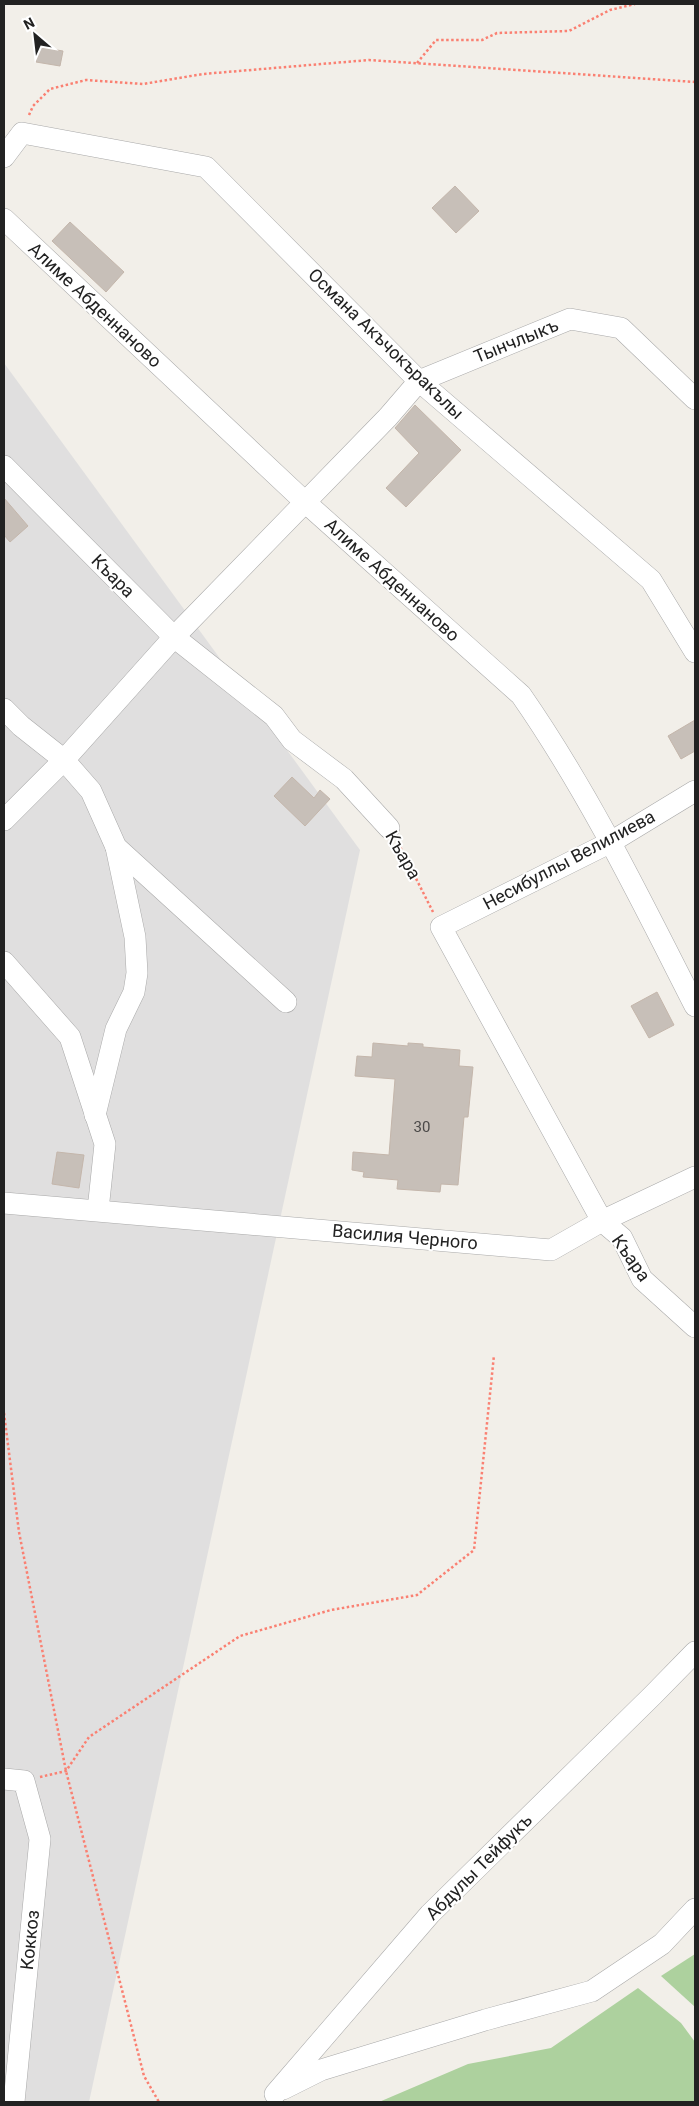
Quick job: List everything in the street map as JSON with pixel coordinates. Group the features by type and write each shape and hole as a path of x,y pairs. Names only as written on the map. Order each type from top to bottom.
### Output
{"street":[{"path":"4,158 22,133"},
{"name":"Османа Акъчокъракълы","path":"22,133 206,167 419,381 651,580 695,652"},
{"name":"Алиме Абденнаново","path":"4,219 305,502 521,695 546,731 611,842 695,1006"},
{"name":"Тынчлыкъ","path":"4,820 64,760 174,637 388,417 419,381 570,319 621,328 695,399"},
{"name":"Къара","path":"4,466 174,637 274,716 292,740 344,779 389,828"},
{"path":"4,709 21,726 64,760 91,792 116,847 135,937 137,973 134,992 116,1029 95,1115"},
{"name":"Несибуллы Велилиева","path":"441,927 611,842 695,791"},
{"path":"116,847 286,1002"},
{"name":"Къара","path":"441,927 602,1221 622,1238 642,1279 695,1327"},
{"path":"4,962 70,1037 105,1144 98,1210"},
{"name":"Василия Черного","path":"4,1203 550,1250 602,1221 695,1177"},
{"name":"Абдулы Тейфукъ","path":"269,2098 430,1914 695,1652"},
{"name":"Коккоз","path":"14,1780 40,1839 14,2102"},
{"path":"269,2098 321,2070 485,2020 592,1991 662,1944 695,1909"}],"path":[{"path":"417,63 436,40 482,40 496,33 569,31 610,10 635,4"},
{"path":"22,133 33,106 50,90 86,80 143,84 202,74 369,60 695,82"},
{"name":"Къара","path":"389,828 407,857 441,927"},
{"path":"14,1780 66,1771 89,1737 240,1636 331,1610 417,1595 474,1550 494,1355"},
{"path":"4,1414 19,1532 66,1771 144,2076 159,2102"}],"shaded area":[{"path":"4,363 360,850 89,2102 4,2102"}],"green space":[{"path":"695,1954 695,2007 661,1976"},
{"path":"638,1988 681,2023 695,2042 695,2102 379,2102 468,2064 551,2048"}],"building":[{"path":"39,47 63,51 60,66 36,62"},
{"path":"455,186 479,211 456,233 432,208"},
{"path":"70,222 124,272 106,292 52,241"},
{"path":"415,405 461,450 406,507 386,488 419,453 395,428"},
{"path":"4,498 28,526 10,542 4,535"},
{"path":"695,720 695,751 681,759 668,736"},
{"path":"292,777 314,798 320,790 330,799 305,826 274,796"},
{"path":"657,992 674,1025 649,1038 631,1006"},
{"path":"373,1043 408,1046 408,1043 423,1044 423,1047 460,1050 459,1066 473,1067 468,1117 464,1117 458,1185 441,1184 440,1192 397,1189 398,1180 363,1177 364,1172 352,1170 353,1152 389,1155 395,1079 355,1076 357,1056 372,1057"},
{"path":"57,1152 84,1155 79,1188 52,1184"}]}
